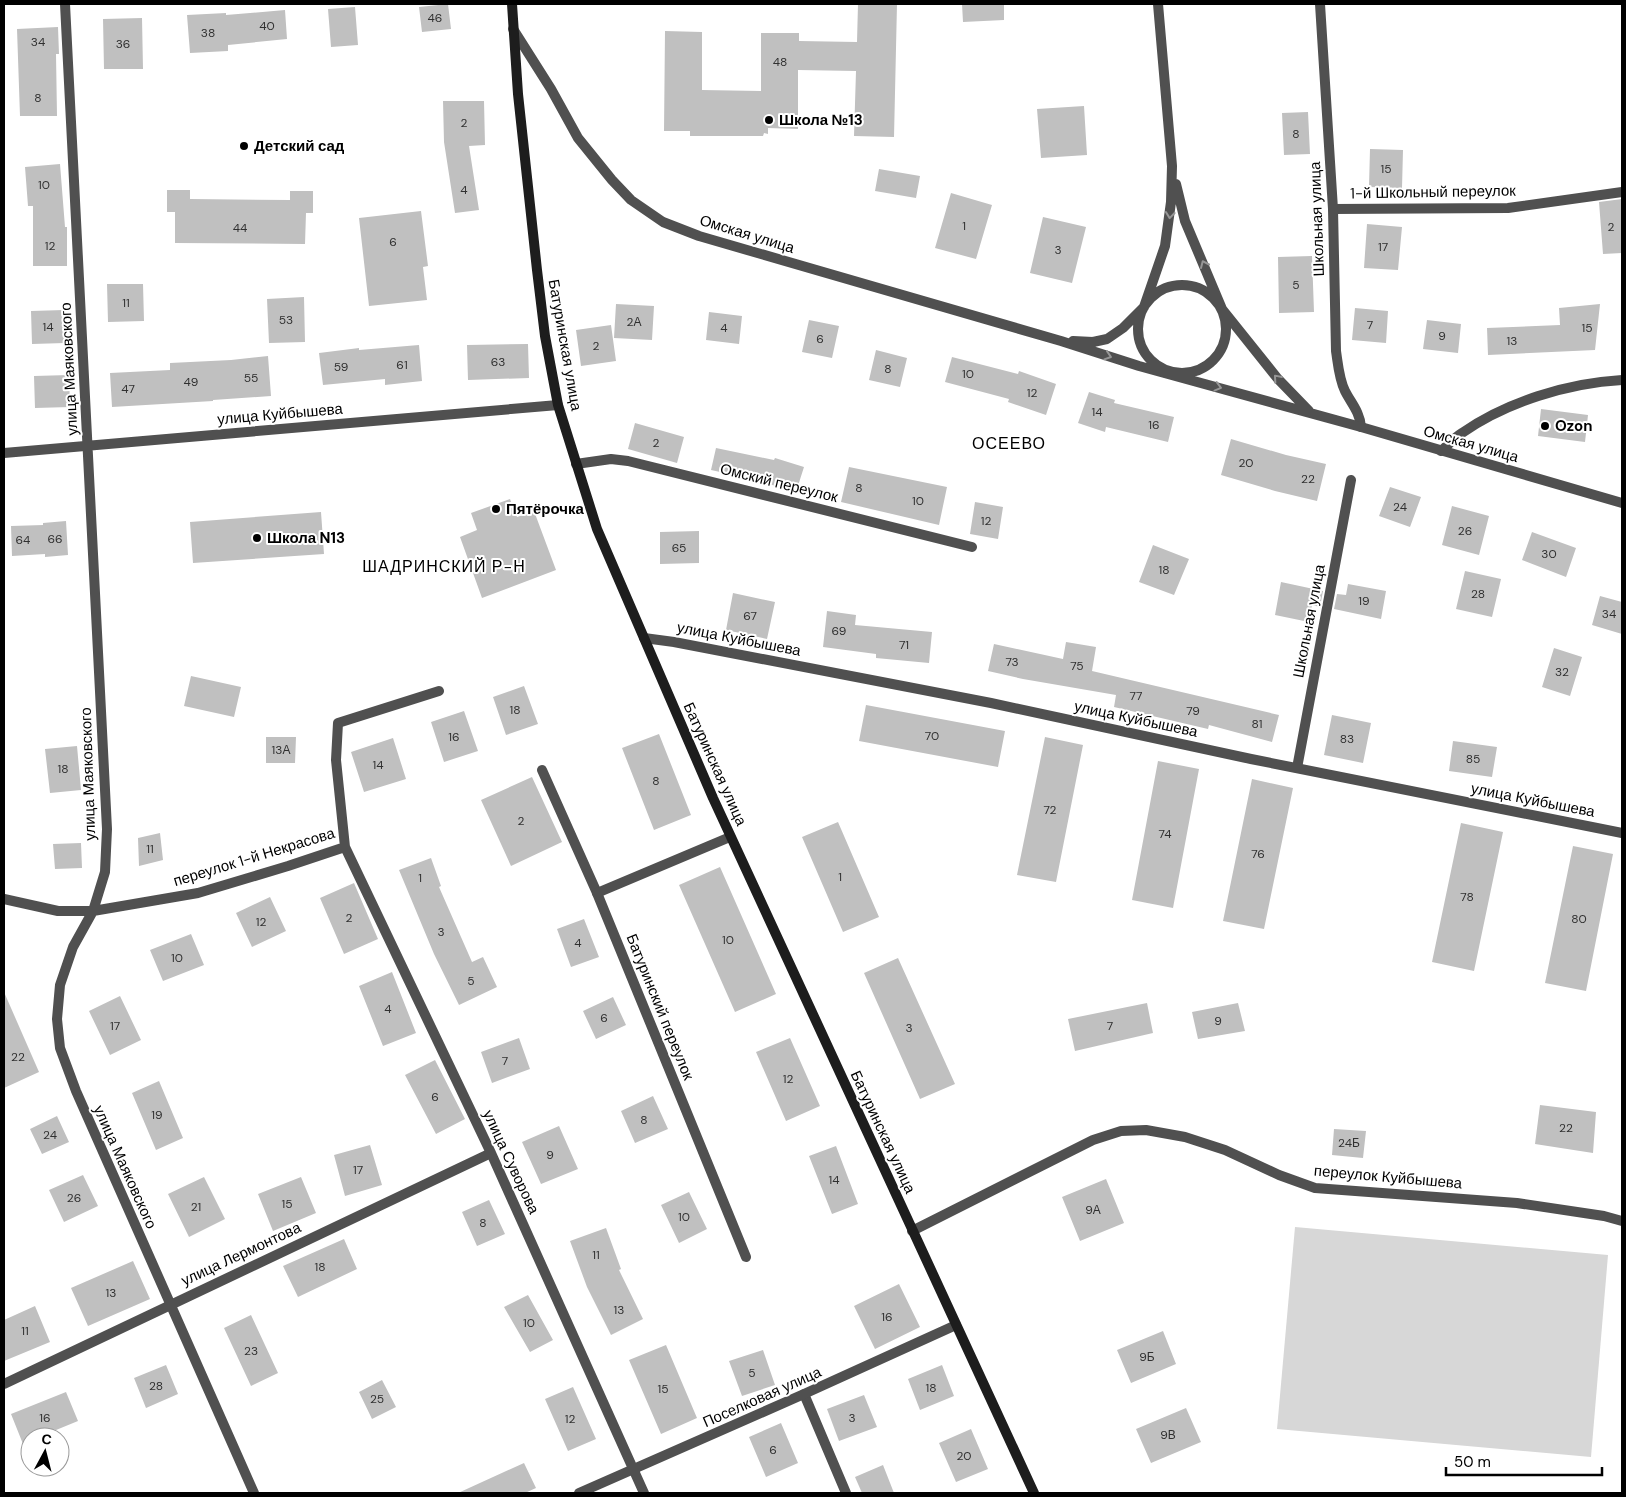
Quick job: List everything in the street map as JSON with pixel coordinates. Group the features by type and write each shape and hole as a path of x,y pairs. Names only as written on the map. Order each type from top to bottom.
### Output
{"main road":[{"name":"Батуринская улица","path":"512,4 518,94 536,270 545,336 558,405 597,529 730,837 1034,1493"}],"street":[{"name":"улица Маяковского","path":"65,4 107,829 105,872 92,912 73,947 60,985 57,1018 60,1048 76,1092 254,1493"},
{"path":"1158,4 1172,166 1171,202 1165,246 1138,325 1141,345 1145,353 1155,364 1172,374 1185,374 1208,366 1219,354 1227,332 1222,309 1185,221 1172,166"},
{"name":"Школьная улица","path":"1320,4 1333,209 1336,351 1338,369 1344,389 1361,418 1361,427"},
{"name":"Омская улица","path":"514,29 551,89 578,138 631,200 663,222 699,236 1061,341 1139,366 1361,427 1622,503"},
{"name":"1-й Школьный переулок","path":"1333,209 1508,208 1622,192"},
{"path":"1144,307 1161,290 1176,285 1192,286 1206,292 1218,302 1278,379 1311,413"},
{"name":"Омская улица","path":"1061,341 1093,342 1107,339 1123,328 1144,307"},
{"path":"1441,451 1462,433 1521,402 1570,387 1622,380"},
{"name":"улица Куйбышева","path":"4,453 558,405"},
{"name":"Омский переулок","path":"576,464 611,459 628,461 972,547"},
{"name":"Школьная улица","path":"1297,768 1350,480"},
{"name":"улица Куйбышева","path":"644,638 674,642 982,701 1297,768 1622,833"},
{"name":"переулок 1-й Некрасова","path":"4,900 58,911 92,912 198,893 288,866 345,846 336,760 338,723 439,691"},
{"name":"Батуринский переулок","path":"542,770 598,893 746,1257"},
{"path":"598,893 730,837"},
{"name":"улица Суворова","path":"345,846 491,1153 644,1493"},
{"name":"переулок Куйбышева","path":"912,1231 1093,1140 1120,1131 1146,1130 1185,1137 1225,1150 1279,1175 1315,1188 1517,1203 1604,1216 1622,1221"},
{"name":"улица Лермонтова","path":"4,1384 169,1304 491,1153"},
{"name":"Поселковая улица","path":"579,1493 956,1325"},
{"path":"804,1394 846,1493"}],"shaded area":[{"path":"1295,1227 1608,1255 1591,1457 1277,1429"}],"building":[{"path":"448,4 451,29 422,32 419,7"},
{"path":"858,4 897,4 894,137 854,136 856,71 798,70 798,129 768,128 768,134 764,133 763,136 690,136 690,131 664,131 665,31 702,32 702,90 761,91 761,33 799,33 799,41 857,42"},
{"path":"962,4 1004,4 1004,20 963,22"},
{"path":"355,7 358,45 331,47 328,9"},
{"path":"285,10 287,39 228,45 228,51 190,53 187,15 226,13 226,15"},
{"path":"142,18 143,69 104,69 103,19"},
{"path":"58,27 59,54 56,54 57,116 20,116 17,29"},
{"path":"443,101 484,101 485,145 469,146 479,210 455,213 444,142"},
{"path":"1084,106 1087,155 1041,158 1037,109"},
{"path":"1308,112 1310,154 1284,155 1282,113"},
{"path":"1370,149 1403,150 1402,188 1369,187"},
{"path":"60,164 65,227 67,227 67,266 33,266 33,206 28,206 25,167"},
{"path":"879,169 920,176 916,198 875,191"},
{"path":"167,190 190,190 190,199 290,200 290,191 313,191 313,213 306,213 305,244 175,243 175,212 167,212"},
{"path":"951,193 992,205 976,259 935,248"},
{"path":"1622,199 1622,253 1603,254 1599,202"},
{"path":"421,211 428,266 423,267 427,300 369,306 359,218"},
{"path":"1043,217 1086,227 1072,283 1030,273"},
{"path":"1367,224 1402,227 1398,270 1364,268"},
{"path":"1312,256 1314,312 1279,313 1278,257"},
{"path":"107,284 143,284 144,321 108,322"},
{"path":"304,297 305,342 269,343 267,299"},
{"path":"616,304 654,306 652,340 614,338"},
{"path":"1600,304 1595,350 1488,355 1487,328 1560,325 1559,308"},
{"path":"1355,308 1388,311 1386,343 1352,340"},
{"path":"64,310 65,343 32,344 31,311"},
{"path":"709,312 742,316 739,344 706,340"},
{"path":"809,320 839,326 832,358 802,352"},
{"path":"1427,320 1461,324 1458,353 1423,349"},
{"path":"611,325 616,361 581,366 576,330"},
{"path":"528,344 529,378 468,380 467,345"},
{"path":"419,345 422,381 385,385 385,379 323,385 319,353 359,348 359,350"},
{"path":"876,350 907,358 900,387 869,380"},
{"path":"268,356 271,396 112,407 110,373 170,370 170,363"},
{"path":"952,357 1018,374 1019,371 1056,384 1046,415 1008,402 1009,399 945,382"},
{"path":"69,375 70,407 35,408 34,376"},
{"path":"1089,392 1115,400 1114,403 1174,417 1168,442 1106,427 1105,432 1078,423"},
{"path":"1541,409 1588,415 1585,442 1538,436"},
{"path":"635,423 684,437 677,463 628,449"},
{"path":"1231,439 1326,464 1317,501 1221,475"},
{"path":"716,448 774,460 775,458 804,467 796,492 752,479 711,470"},
{"path":"849,467 947,487 939,525 841,502"},
{"path":"1390,487 1421,497 1410,527 1379,516"},
{"path":"510,499 517,517 534,511 556,570 482,598 460,537 477,530 471,513"},
{"path":"975,502 1003,507 998,539 970,534"},
{"path":"1452,506 1489,516 1479,555 1442,545"},
{"name":"Школа N13","path":"321,512 324,554 193,563 190,522"},
{"path":"66,521 68,555 45,557 45,554 12,556 11,526 43,525 43,523"},
{"path":"699,531 699,563 660,564 660,532"},
{"path":"1532,532 1576,548 1566,577 1522,560"},
{"path":"1153,545 1189,559 1174,595 1139,582"},
{"path":"1465,571 1501,579 1492,617 1456,609"},
{"path":"1281,582 1323,591 1320,607 1312,605 1309,622 1275,615"},
{"path":"1348,584 1386,591 1381,619 1334,609 1337,594 1346,595"},
{"path":"733,593 775,602 767,639 726,630"},
{"path":"1600,596 1622,602 1622,634 1592,625"},
{"path":"827,611 856,615 855,625 932,632 929,663 876,658 876,654 823,647"},
{"path":"1066,642 1096,647 1092,671 1279,715 1272,742 1209,725 1208,729 1114,707 1116,695 988,671 994,644 1063,659"},
{"path":"1554,648 1582,657 1570,696 1542,687"},
{"path":"191,676 241,687 234,717 184,706"},
{"path":"524,686 538,724 506,735 493,697"},
{"path":"866,705 1005,731 998,767 859,741"},
{"path":"464,711 478,751 444,762 431,722"},
{"path":"1332,715 1371,723 1363,763 1324,755"},
{"path":"659,734 691,815 654,830 622,748"},
{"path":"266,737 296,737 295,763 266,763"},
{"path":"1045,737 1083,745 1056,882 1017,875"},
{"path":"393,738 406,779 364,792 351,752"},
{"path":"1453,741 1497,747 1492,777 1449,771"},
{"path":"77,746 81,790 50,793 45,749"},
{"path":"1158,761 1199,769 1173,908 1132,900"},
{"path":"532,777 562,842 511,866 481,800"},
{"path":"1252,779 1293,788 1264,929 1223,921"},
{"path":"838,822 879,917 843,932 802,837"},
{"path":"1461,823 1503,832 1474,971 1432,962"},
{"path":"160,833 163,860 139,866 138,838"},
{"path":"81,843 82,868 55,869 53,844"},
{"path":"1573,846 1613,854 1586,991 1545,983"},
{"path":"431,858 441,886 439,887 472,962 483,957 497,987 459,1005 434,954 399,870"},
{"path":"720,867 776,994 735,1012 679,885"},
{"path":"354,883 378,939 344,954 320,898"},
{"path":"270,897 286,931 252,947 236,913"},
{"path":"584,919 599,957 571,967 557,929"},
{"path":"191,934 204,965 163,981 150,950"},
{"path":"898,958 955,1084 920,1099 864,973"},
{"path":"392,972 416,1033 383,1046 359,986"},
{"path":"4,992 39,1072 4,1088"},
{"path":"120,996 141,1040 110,1055 89,1011"},
{"path":"613,997 626,1025 596,1039 583,1011"},
{"path":"1147,1003 1153,1033 1075,1051 1068,1019"},
{"path":"1238,1003 1245,1031 1198,1039 1192,1012"},
{"path":"519,1038 530,1069 492,1083 481,1052"},
{"path":"790,1038 820,1106 786,1121 756,1052"},
{"path":"435,1060 465,1119 436,1134 405,1075"},
{"path":"159,1081 183,1138 156,1150 132,1093"},
{"path":"653,1096 668,1129 635,1143 621,1111"},
{"path":"1540,1105 1596,1112 1593,1153 1535,1144"},
{"path":"57,1116 69,1142 42,1154 30,1129"},
{"path":"559,1126 578,1169 541,1184 522,1142"},
{"path":"1334,1129 1366,1131 1363,1158 1332,1155"},
{"path":"370,1145 382,1185 345,1196 334,1155"},
{"path":"836,1146 858,1204 832,1214 809,1156"},
{"path":"83,1175 98,1206 64,1222 49,1190"},
{"path":"204,1177 225,1219 189,1237 168,1194"},
{"path":"301,1177 316,1213 273,1231 258,1194"},
{"path":"1106,1179 1124,1223 1080,1241 1062,1197"},
{"path":"689,1192 707,1229 679,1243 661,1205"},
{"path":"489,1200 505,1234 477,1246 462,1212"},
{"path":"606,1228 621,1269 619,1270 643,1319 611,1335 587,1287 570,1241"},
{"path":"344,1239 357,1269 298,1297 283,1266"},
{"path":"133,1261 150,1299 88,1326 71,1288"},
{"path":"899,1284 920,1327 875,1349 854,1306"},
{"path":"528,1295 553,1340 530,1352 504,1307"},
{"path":"35,1306 50,1342 4,1361 4,1320"},
{"path":"251,1315 278,1373 251,1386 224,1328"},
{"path":"1163,1331 1176,1364 1131,1383 1117,1350"},
{"path":"666,1345 697,1418 661,1434 629,1360"},
{"path":"763,1350 775,1385 742,1396 729,1361"},
{"path":"166,1365 178,1394 146,1408 134,1378"},
{"path":"942,1365 954,1396 920,1410 908,1379"},
{"path":"382,1380 396,1407 372,1419 359,1392"},
{"path":"573,1387 596,1439 568,1451 545,1399"},
{"path":"66,1392 78,1421 63,1427 20,1427 20,1436 11,1414"},
{"path":"864,1395 877,1427 839,1441 827,1409"},
{"path":"1186,1408 1201,1442 1151,1463 1136,1429"},
{"path":"781,1423 798,1463 766,1477 749,1437"},
{"path":"971,1429 988,1469 956,1482 939,1443"},
{"path":"524,1463 536,1488 525,1493 458,1493"},
{"path":"883,1465 894,1493 862,1493 855,1477"}],"place":[{"name":"Школа №13","path":"769,120"},
{"name":"Детский сад","path":"244,146"},
{"name":"Ozon","path":"1545,426"},
{"name":"Пятёрочка","path":"496,509"},
{"name":"Школа N13","path":"257,538"}],"district":[{"name":"ОСЕЕВО","path":"1009,443"},
{"name":"ШАДРИНСКИЙ Р-Н","path":"444,566"}]}
